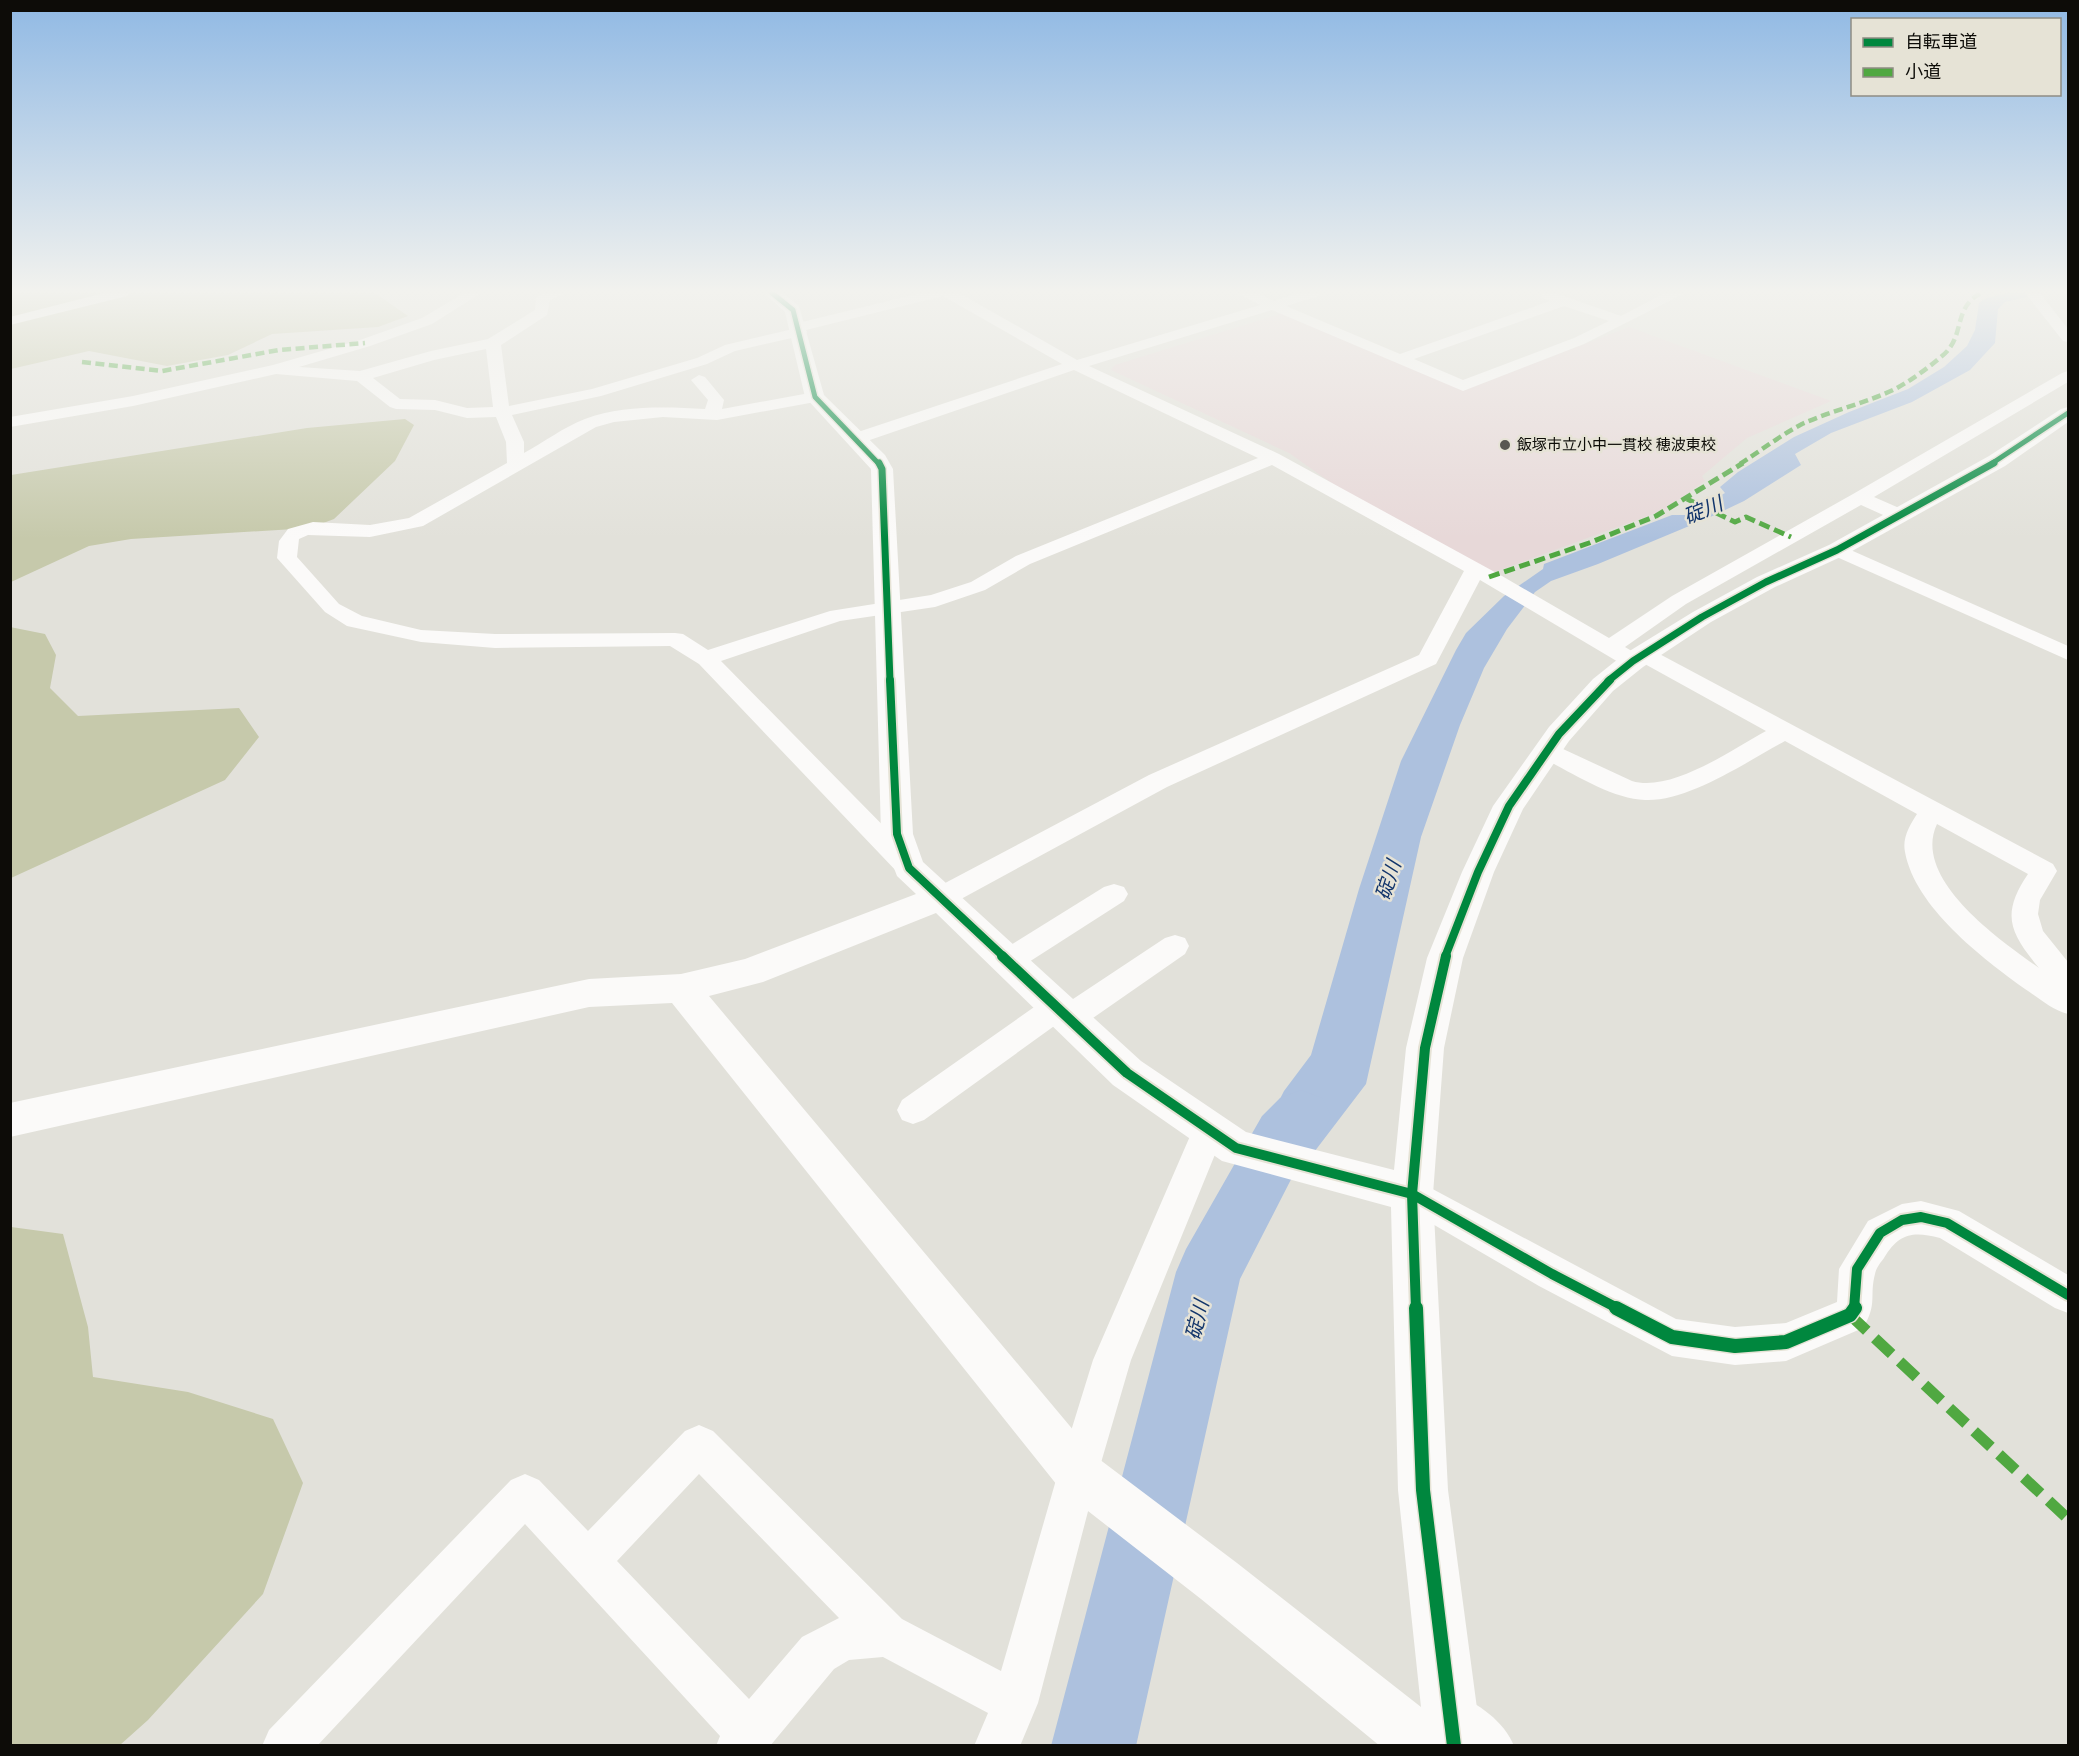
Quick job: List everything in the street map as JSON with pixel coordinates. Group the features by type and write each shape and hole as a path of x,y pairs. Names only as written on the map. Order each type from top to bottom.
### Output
{"street":[{"path":"10,422 134,401 250,375"},
{"path":"348,375 365,375"},
{"path":"497,375 502,412 515,442 516,467"},
{"path":"361,376 396,404 435,405 467,413 502,412 594,393 657,375"},
{"path":"810,375 815,397 882,469 897,834 909,868"},
{"path":"855,439 1045,375"},
{"path":"1096,375 1273,458 1629,654 1785,732 2044,871 2024,905 2027,929 2068,981"},
{"path":"1437,375 1463,386 1491,375"},
{"path":"1443,1735 1423,1490 1412,1194 1425,1048 1445,958 1478,872 1509,806 1559,734 1679,600 1860,498 2068,376"},
{"path":"699,380 716,400 712,415"},
{"path":"815,397 712,415 663,412 613,417 590,423 416,522 389,530 320,528 295,533 289,540 287,558 332,608 355,621 421,636 495,641 675,639 706,659 909,868 1127,1073 1222,1139 1412,1194 1552,1274 1672,1337 1735,1346 1786,1342 1850,1315 1855,1307 1857,1269 1881,1233 1902,1220 1921,1217 1947,1223 2068,1295"},
{"path":"1629,654 1766,582 1837,550 1997,461 2068,413"},
{"path":"706,659 721,652 837,615 935,601 978,585 1023,560 1273,458"},
{"path":"1860,498 1899,515"},
{"path":"1837,550 2068,654"},
{"path":"10,1120 589,993 681,988 750,972 940,898 1158,781 1428,659 1485,575"},
{"path":"1548,750 1612,782 1646,792 1668,788 1692,779 1785,732"},
{"path":"1932,810 1919,832 1918,852 1937,894 1976,932 2028,975 2068,1002"},
{"path":"1008,961 1114,894"},
{"path":"913,1110 1064,1012 1175,946"},
{"path":"681,988 1078,1473 1219,1581 1443,1735 1491,1746"},
{"path":"997,1746 1015,1703 1078,1473 1112,1360 1222,1139"},
{"path":"589,1561 699,1445 886,1635 1015,1703"},
{"path":"285,1746 525,1494 589,1561 744,1739 818,1653 843,1638 886,1635"}],"shaded area":[{"name":"飯塚市立小中一貫校 穂波東校","path":"1122,375 1429,375 1465,390 1504,375 1760,375 1831,401 1747,438 1702,476 1705,481 1664,510 1492,573 1340,489 1289,453"}],"green space":[{"path":"405,419 414,425 395,461 334,519 310,528 131,539 89,546 11,582 11,475 307,428"},
{"path":"10,627 45,634 56,655 50,688 78,716 239,708 259,737 225,780 11,878"},
{"path":"11,1227 63,1234 88,1327 93,1377 188,1392 273,1419 303,1483 263,1594 148,1720 120,1745 11,1745"}],"water":[{"path":"1931,375 1961,375 1912,402 1831,433 1795,454 1801,465 1744,501 1598,564 1551,581 1535,592 1507,629 1484,668 1460,725 1421,837 1366,1084 1305,1164 1253,1152 1284,1091 1311,1055 1359,889 1401,761 1466,633 1504,596 1543,569 1544,564 1672,515 1686,515 1725,493 1720,487 1738,472 1794,437 1908,389"}],"waterway":[{"name":"碇川","path":"1093,1746 1209,1272 1283,1135 1301,1116"}],"marked path":[{"path":"1489,577 1589,543 1656,516 1687,499 1801,425 1896,388 1918,375"},
{"path":"1687,499 1735,522 1746,517 1791,537"},
{"path":"1850,1315 2068,1519"}],"cycle path":[{"path":"809,375 815,397 877,460 882,469 897,834 909,868 1127,1073 1236,1148 1412,1194 1552,1274 1672,1337 1735,1346 1786,1342 1850,1315 1855,1307 1857,1269 1880,1233 1902,1220 1921,1217 1947,1223 2068,1295"},
{"path":"1454,1746 1423,1490 1412,1194 1425,1048 1445,958 1478,872 1509,806 1559,734 1603,685 1633,661 1702,617 1766,582 1837,550 1997,461 2068,413"}],"place":[{"name":"飯塚市立小中一貫校 穂波東校","path":"1505,445"}]}
